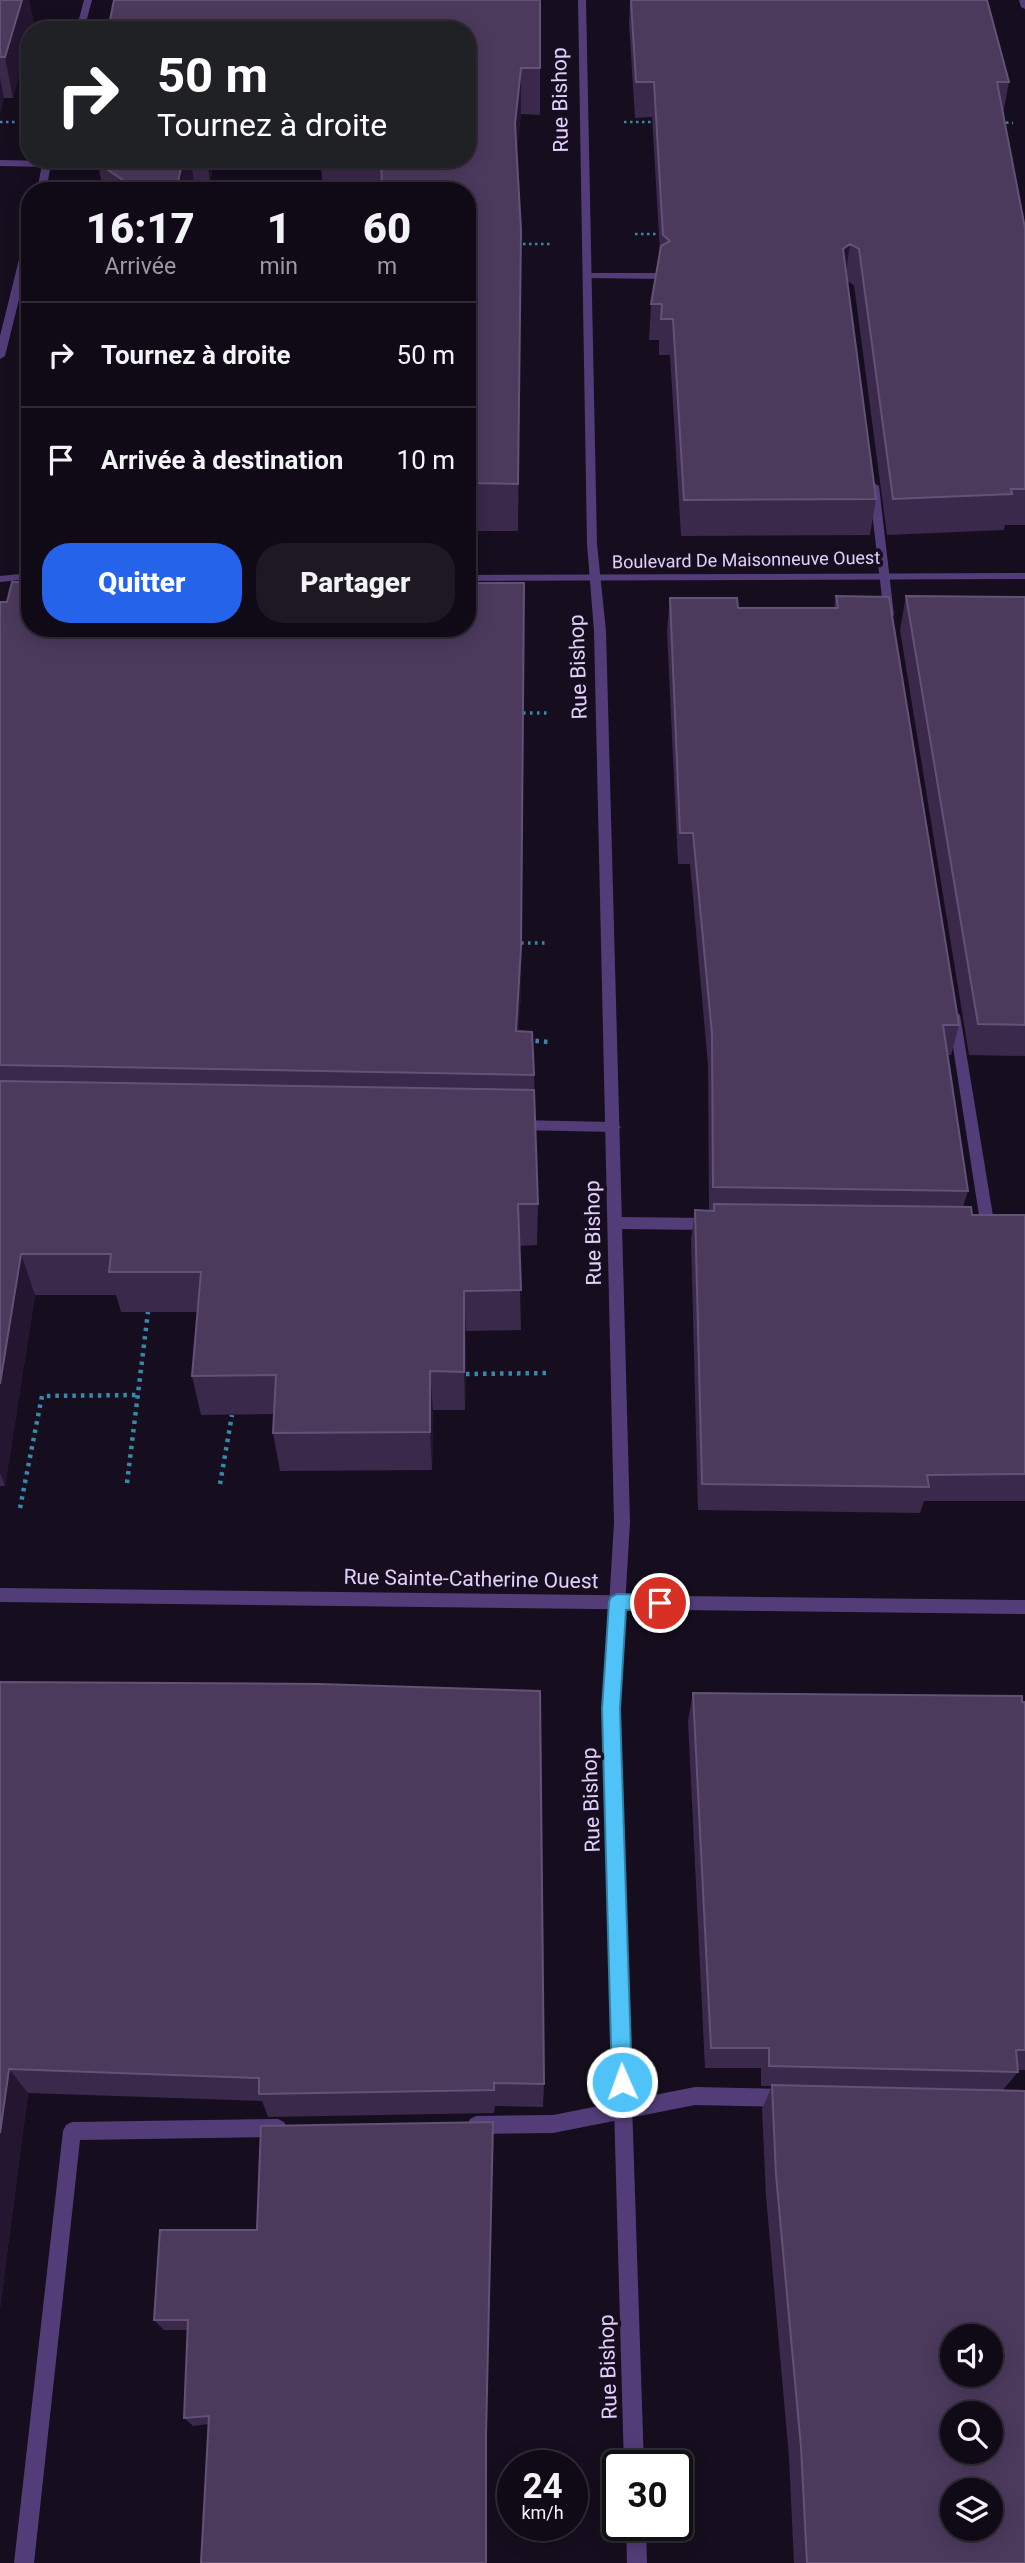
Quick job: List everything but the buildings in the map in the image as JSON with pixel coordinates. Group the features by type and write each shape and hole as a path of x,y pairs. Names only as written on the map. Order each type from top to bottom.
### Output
{"street":[{"path":"82,21 88,0"},
{"name":"Rue Bishop","path":"582,0 592,525 614,1127 622,1522 611,1709 634,2450"},
{"path":"1023,0 1025,7"},
{"path":"0,163 21,162"},
{"path":"0,356 21,271"},
{"path":"588,275 660,276"},
{"path":"872,471 892,635"},
{"name":"Boulevard De Maisonneuve Ouest","path":"476,578 1025,576"},
{"path":"0,579 21,577"},
{"path":"952,1007 988,1228"},
{"path":"506,1125 614,1127"},
{"path":"616,1223 733,1224"},
{"name":"Rue Sainte-Catherine Ouest","path":"0,1595 1025,1607"},
{"path":"457,2126 553,2124 695,2096 805,2098"},
{"path":"24,2563 72,2131 292,2128"},
{"path":"636,2541 637,2563"}],"path":[{"path":"0,122 15,122"},
{"path":"624,122 664,122"},
{"path":"994,122 1013,123"},
{"path":"635,234 659,234"},
{"path":"515,244 558,244"},
{"path":"523,713 548,713"},
{"path":"521,943 548,943"},
{"path":"516,1040 548,1042"},
{"path":"127,1483 148,1312"},
{"path":"466,1374 550,1374"},
{"path":"20,1508 42,1396 137,1395"},
{"path":"220,1484 232,1415"}],"route":[{"path":"622,2082 611,1709 617,1602 660,1603"}]}
